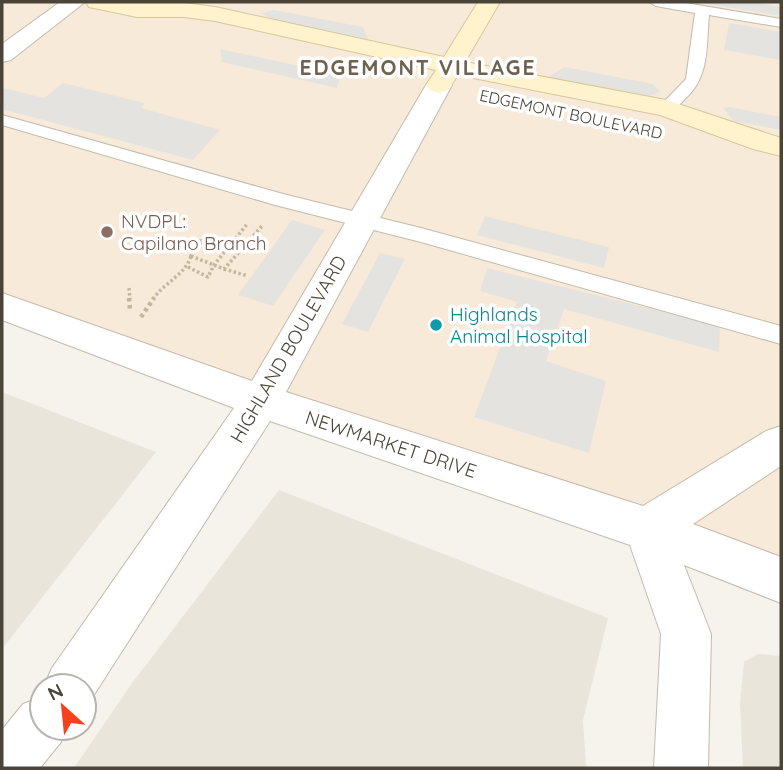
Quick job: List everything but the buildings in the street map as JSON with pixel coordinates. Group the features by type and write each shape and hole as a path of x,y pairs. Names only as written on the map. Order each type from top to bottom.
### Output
{"main road":[{"name":"EDGEMONT BOULEVARD","path":"97,2 137,10 184,10 215,14 444,75 655,123 772,145"},
{"name":"HIGHLAND BOULEVARD","path":"444,75 489,2"},
{"name":"EDGEMONT BOULEVARD","path":"137,10 169,26 204,36"},
{"name":"EDGEMONT BOULEVARD","path":"244,44 444,75"}],"street":[{"path":"2,55 74,2"},
{"name":"HIGHLAND BOULEVARD","path":"79,672 261,401 444,75"},
{"name":"NEWMARKET DRIVE","path":"2,306 261,401 647,529 781,580"},
{"path":"681,768 686,634 647,529 781,444"},
{"path":"5,768 28,740"}],"lane":[{"path":"656,2 781,23"},
{"path":"655,123 694,80 703,9"},
{"path":"2,120 781,335"}],"path":[{"path":"188,267 208,276 251,220 265,223 223,270"},
{"path":"138,320 162,286 188,267 191,256 202,242 188,240 191,256"},
{"path":"191,256 223,270 248,276"}],"shaded area":[{"name":"EDGEMONT VILLAGE","path":"2,2 781,2 781,556 744,579 2,307"},
{"path":"695,2 756,2 781,7 781,16"},
{"path":"274,10 363,27 368,39 276,21 261,13"},
{"path":"729,23 781,32 781,60 724,50"},
{"path":"220,49 341,75 337,88 222,62"},
{"path":"565,67 653,84 660,92 647,97 548,77"},
{"path":"63,83 145,103 141,108 220,130 193,160 2,109 3,88 44,98"},
{"path":"723,108 781,117 781,130 734,121"},
{"path":"485,216 609,247 604,268 477,235"},
{"path":"292,220 325,230 273,306 238,295"},
{"path":"380,253 405,259 368,332 342,324"},
{"path":"487,268 720,326 719,352 564,309 546,361 606,381 589,453 474,417 517,302 480,291"},
{"path":"2,392 156,452 2,649"},
{"path":"279,490 608,618 583,720 586,768 74,768 92,742 98,742 98,733 130,686"},
{"path":"758,654 781,656 781,768 743,768 740,704 744,662"}],"place":[{"name":"NVDPL: Capilano Branch","path":"107,232"},
{"name":"Highlands Animal Hospital","path":"436,325"}],"district":[{"name":"EDGEMONT VILLAGE","path":"418,68"}]}
